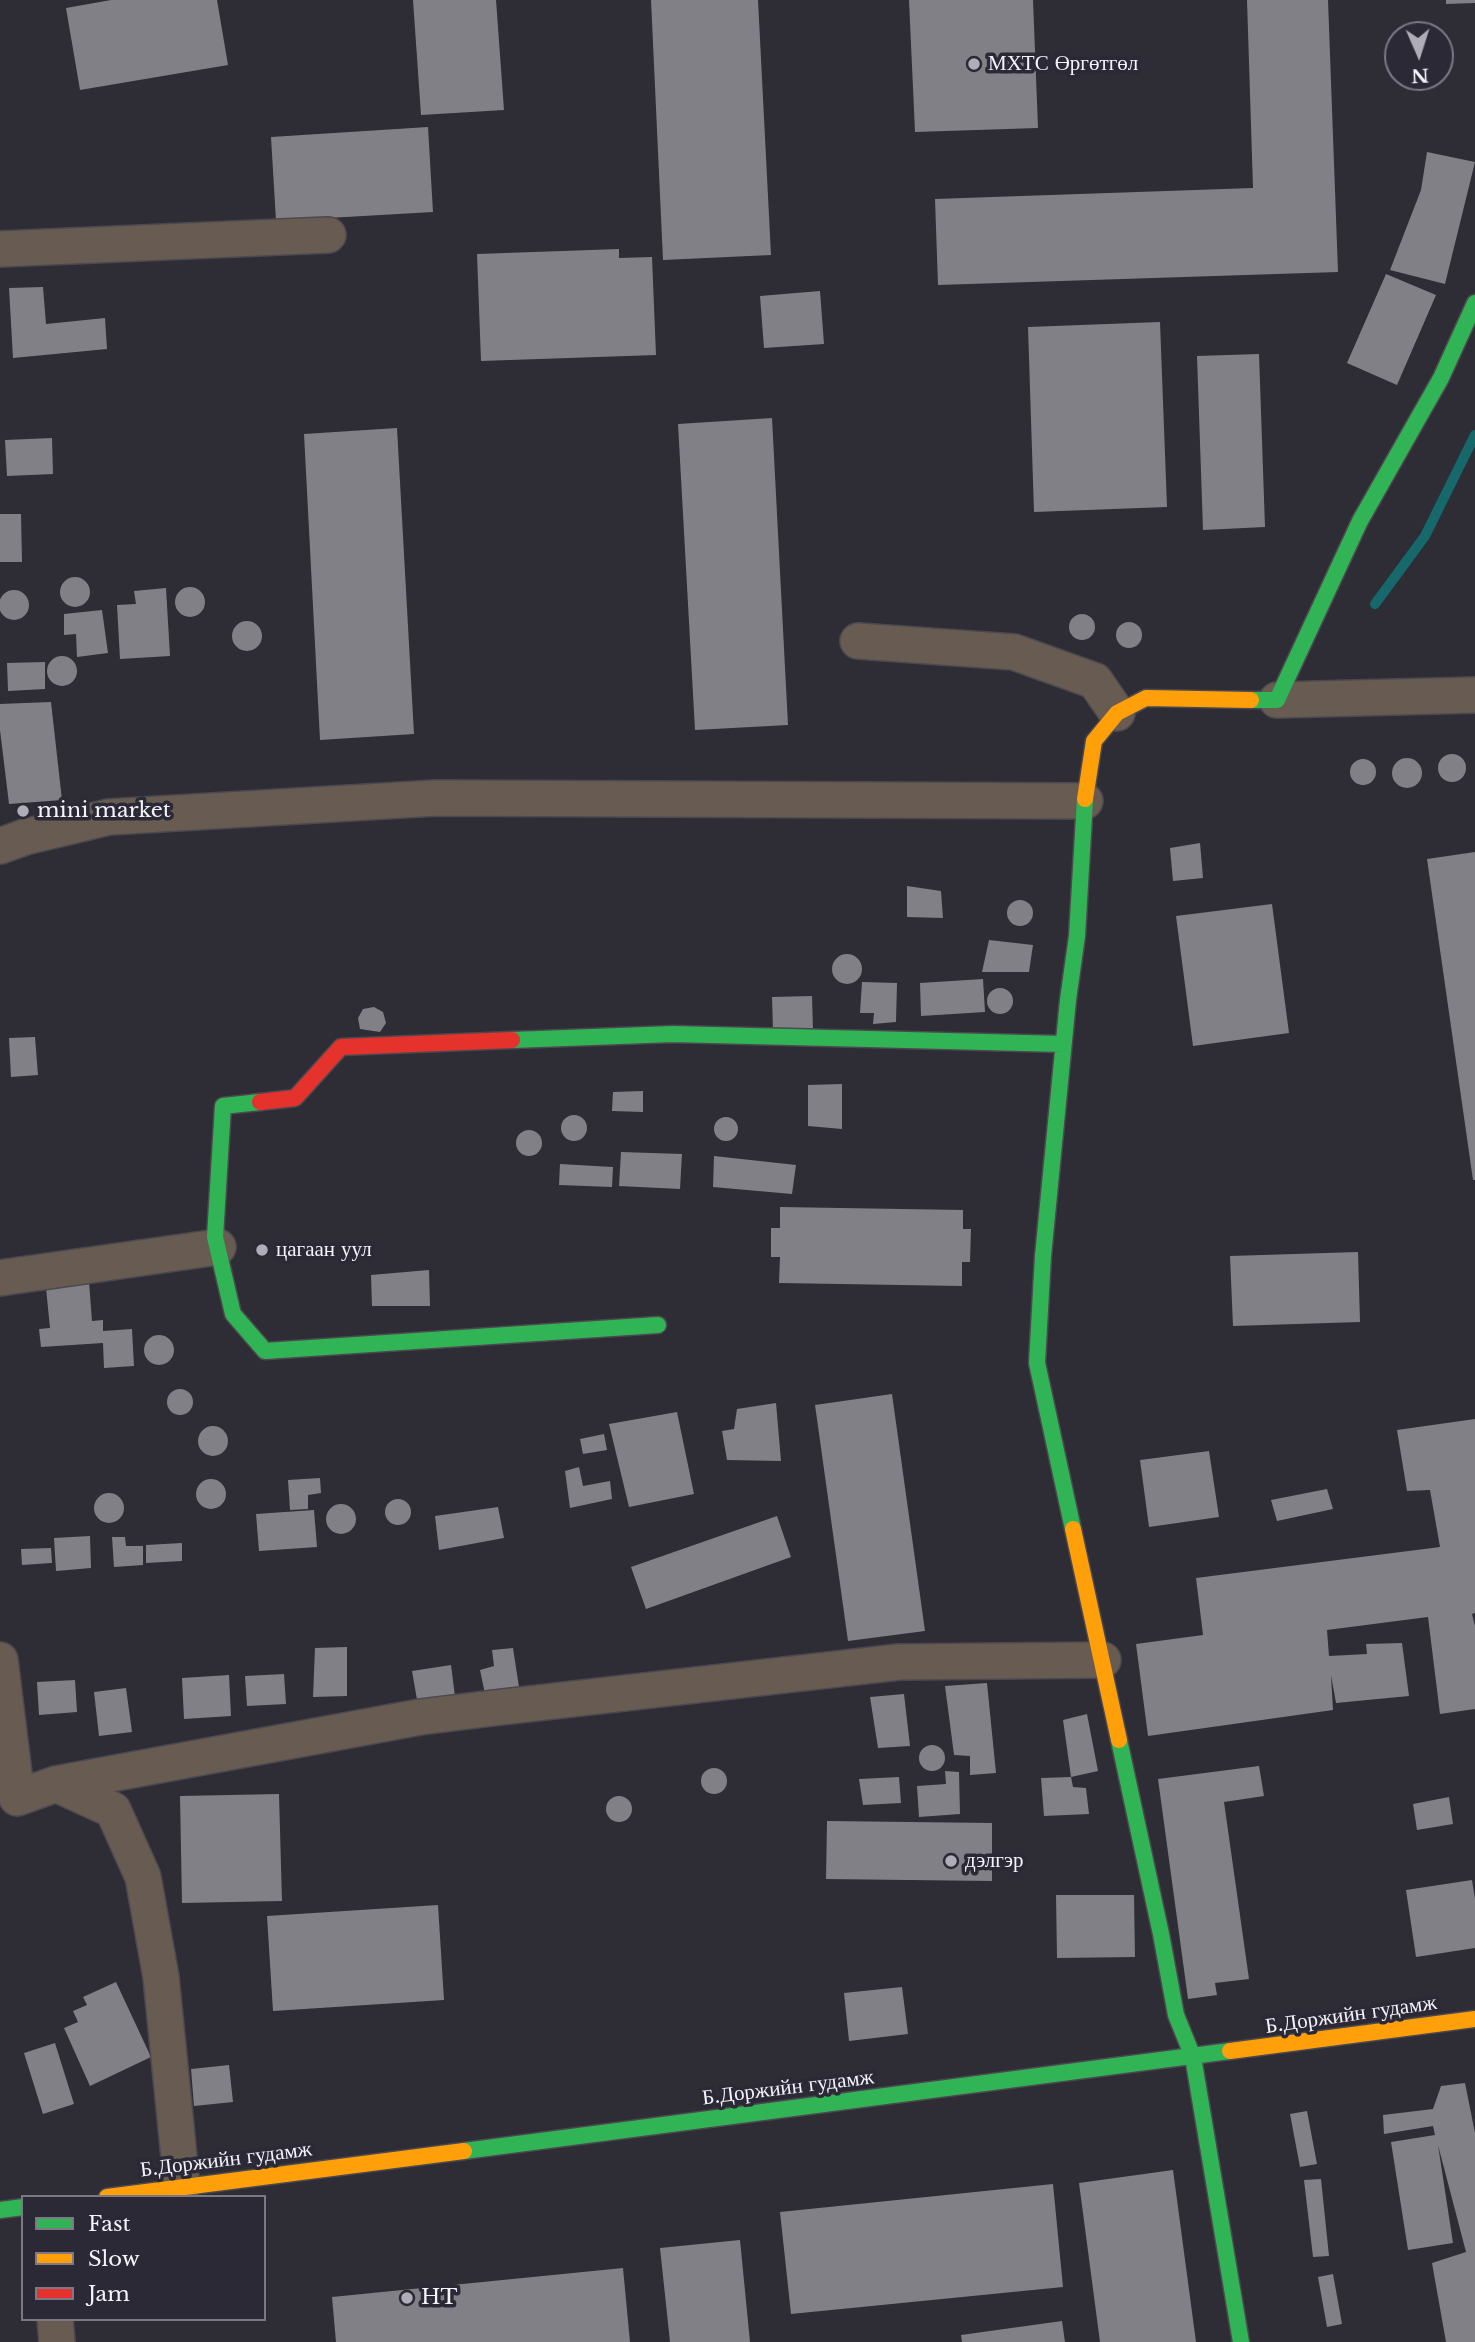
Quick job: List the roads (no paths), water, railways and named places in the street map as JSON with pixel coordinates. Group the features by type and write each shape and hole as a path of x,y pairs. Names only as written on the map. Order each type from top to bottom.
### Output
{"street":[{"path":"0,249 328,235"},
{"path":"1277,700 1372,497 1435,390 1475,303"},
{"path":"858,641 1014,652 1095,681 1117,713"},
{"path":"1241,2342 1193,2057 1176,2015 1103,1660 1037,1363 1043,1256 1063,1044 1077,936 1085,801 1094,741 1117,713 1146,698 1277,700 1475,695"},
{"path":"0,846 25,836 109,817 436,798 1085,801"},
{"path":"658,1325 265,1351 233,1314 215,1237 223,1106 295,1098 341,1047 673,1034 1063,1044"},
{"path":"0,1278 218,1247"},
{"path":"0,1660 9,1800 56,1784 420,1717 899,1662 1103,1660"},
{"path":"56,1784 113,1810 143,1877 161,1977 182,2187"},
{"name":"Б.Доржийн гудамж","path":"122,2195 1475,2019"},
{"path":"0,2210 21,2207"},
{"path":"55,2321 57,2342"}],"waterway":[{"path":"1375,604 1425,536 1475,435"}],"place":[{"name":"МХТС Өргөтгөл","path":"974,64"},
{"name":"mini market","path":"23,811"},
{"name":"цагаан уул","path":"262,1250"},
{"name":"дэлгэр","path":"951,1861"},
{"name":"HT","path":"407,2298"}]}
